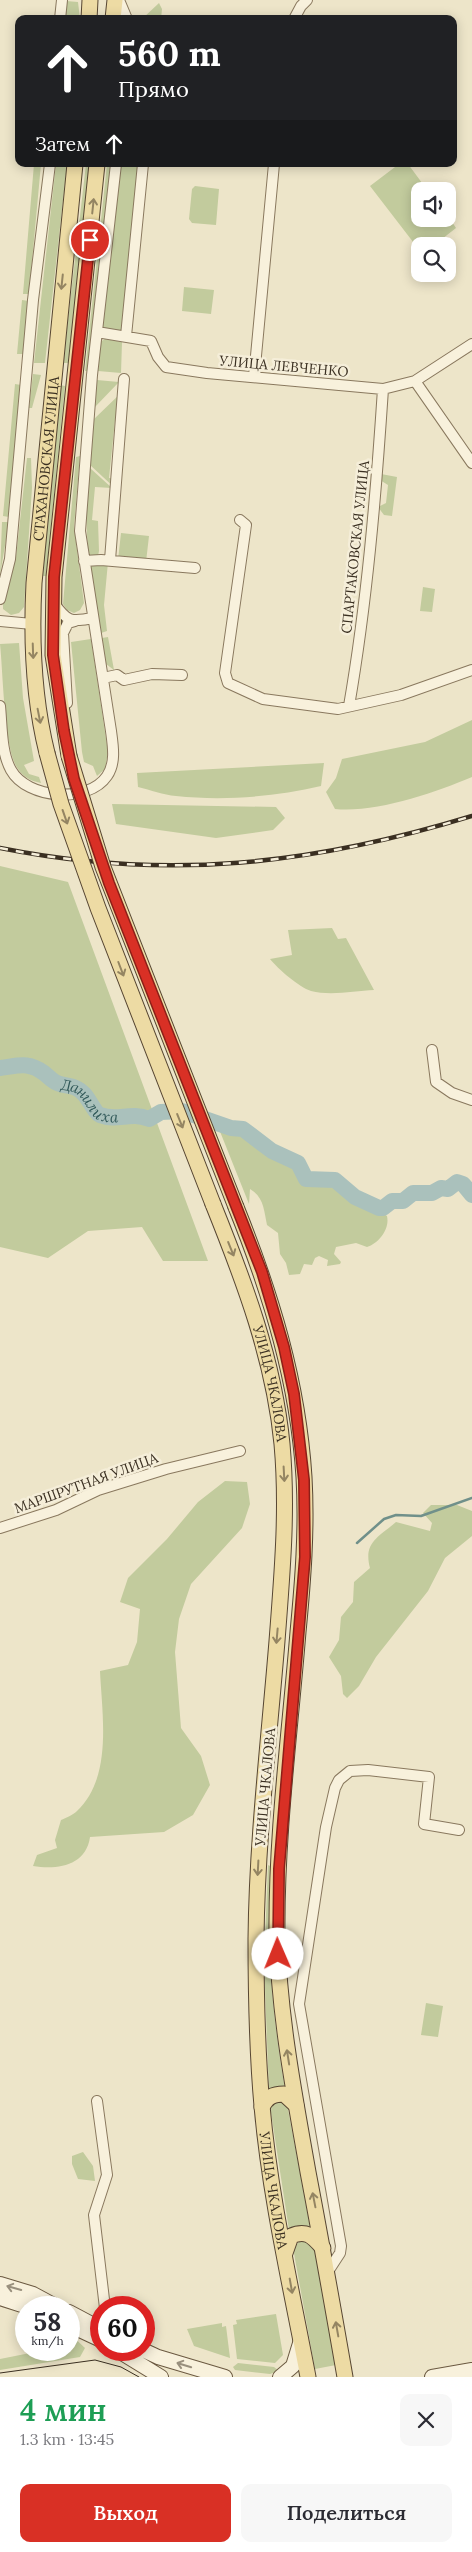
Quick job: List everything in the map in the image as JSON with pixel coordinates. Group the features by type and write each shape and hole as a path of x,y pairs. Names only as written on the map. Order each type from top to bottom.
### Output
{"main road":[{"path":"89,15 90,0"},
{"path":"113,15 115,0"},
{"name":"СТАХАНОВСКАЯ УЛИЦА","path":"48,753 36,701 32,624 35,564 75,167"},
{"name":"СТАХАНОВСКАЯ УЛИЦА","path":"69,756 53,655 54,577 98,167"},
{"name":"УЛИЦА ЧКАЛОВА","path":"48,753 61,804 98,908 243,1280 265,1353 279,1424 284,1480 284,1556 258,1882 256,1996 262,2107 285,2254 308,2377"},
{"name":"УЛИЦА ЧКАЛОВА","path":"69,756 103,867 262,1272 284,1347 294,1394 304,1480 305,1557 279,1869 277,1934 280,1993 296,2105 345,2377"},
{"path":"262,2107 266,2099 278,2094 284,2094 296,2105"},
{"path":"285,2254 291,2236 299,2232 309,2234 323,2248"},
{"path":"0,2284 37,2296"},
{"path":"0,2298 15,2303"},
{"path":"280,2377 293,2366 301,2339"},
{"path":"155,2356 225,2377"},
{"path":"135,2361 161,2377"},
{"path":"432,2377 472,2370"}],"street":[{"path":"60,15 62,0"},
{"path":"119,0 125,15"},
{"path":"296,15 307,0"},
{"path":"0,599 11,550 33,300 50,167"},
{"path":"0,706 6,754 16,777 28,786 41,791 63,794 84,791 104,780 112,764 112,740 84,561 80,531 80,502 116,167"},
{"path":"126,336 143,167"},
{"path":"254,377 274,167"},
{"name":"УЛИЦА ЛЕВЧЕНКО","path":"97,332 151,341 158,358 166,367 383,390 415,381 472,344"},
{"path":"110,560 115,523 124,380"},
{"path":"415,381 472,463"},
{"name":"СПАРТАКОВСКАЯ УЛИЦА","path":"349,706 358,651 378,462 383,390"},
{"path":"240,520 246,525 225,673 228,683 263,699 315,708 338,709 401,695 472,670"},
{"path":"84,561 110,560 195,568"},
{"path":"54,603 65,618 75,620 94,618"},
{"path":"69,756 63,637 66,625 75,620"},
{"path":"0,622 32,624"},
{"path":"103,678 117,675 124,680 152,674 182,675"},
{"path":"432,1050 436,1082 452,1093 472,1100"},
{"name":"МАРШРУТНАЯ УЛИЦА","path":"0,1528 56,1510 98,1490 166,1469 240,1451"},
{"path":"327,2273 340,2253 299,2004 326,1827 338,1780 356,1770 429,1777 424,1824 459,1830"},
{"path":"280,1993 299,2004"},
{"path":"97,2102 107,2174 94,2215 104,2296"}],"green space":[{"path":"66,1 78,2 80,15 64,15"},
{"path":"159,3 162,9 161,15 146,15"},
{"path":"34,167 41,167 29,294 23,294"},
{"path":"56,167 67,167 45,363 34,363"},
{"path":"86,167 91,167 68,363 63,363"},
{"path":"107,167 112,167 91,371 85,371"},
{"path":"121,167 140,167 121,332 104,330 102,327"},
{"path":"395,167 410,167 421,182 411,182 411,227 456,228 444,237 411,237 411,239 370,186"},
{"path":"195,186 219,189 216,225 192,223 189,219 192,189"},
{"path":"184,287 214,290 211,314 182,311"},
{"path":"22,300 29,301 24,354 17,354"},
{"path":"105,339 122,342 121,373 98,371 100,342"},
{"path":"33,374 41,375 32,408 29,408"},
{"path":"97,380 119,382 94,408"},
{"path":"15,384 21,385 9,517 3,516"},
{"path":"60,385 65,386 46,576 43,576 44,556"},
{"path":"122,392 121,420 115,420 109,478 118,479 117,490 89,464 93,420"},
{"path":"80,456 74,527 84,603 80,610 74,613 67,610 63,604 76,457"},
{"path":"27,458 31,458 32,488 24,607 19,613 11,615 3,609 3,602 16,557"},
{"path":"90,468 112,488 95,487 92,520 98,521 98,556 88,556 86,512"},
{"path":"381,474 397,477 392,516 384,515 378,507 386,503 388,485 380,480"},
{"path":"2,522 9,522 0,575"},
{"path":"121,533 149,536 146,562 118,560"},
{"path":"108,562 104,605 107,631 101,633 90,564"},
{"path":"423,587 435,589 432,612 420,611"},
{"path":"108,637 114,670 106,664 102,638"},
{"path":"91,639 108,752 105,769 97,776 93,766 84,762 82,752 71,642"},
{"path":"19,643 23,698 34,761 24,765 29,774 39,777 41,783 27,778 18,770 9,742 0,644"},
{"path":"472,720 472,777 423,795 386,805 368,808 335,809 326,792 336,778 342,759 425,742"},
{"path":"324,763 321,786 286,793 212,798 166,795 138,787 137,773"},
{"path":"112,804 276,807 285,818 273,830 216,838 116,824"},
{"path":"0,866 68,882 208,1261 163,1261 142,1227 88,1231 48,1258 0,1247"},
{"path":"332,928 338,939 346,938 374,990 334,993 311,991 289,977 270,959 292,955 288,930"},
{"path":"217,1124 232,1130 243,1131 273,1154 296,1165 303,1180 336,1183 353,1199 367,1206 373,1212 379,1212 387,1216 387,1226 383,1235 367,1247 356,1243 336,1247 334,1254 341,1262 340,1264 327,1266 328,1260 319,1256 315,1258 312,1265 304,1264 300,1274 289,1275 286,1263 280,1254 278,1233 267,1225 261,1200 250,1189 249,1204"},
{"path":"225,1481 247,1482 250,1504 242,1528 191,1584 179,1619 175,1652 181,1728 201,1756 210,1785 193,1815 164,1832 90,1837 87,1847 77,1860 61,1866 33,1866 37,1855 57,1848 55,1840 61,1820 77,1811 88,1797 96,1781 103,1745 100,1671 128,1665 137,1642 140,1609 120,1602 128,1578 167,1539 198,1502"},
{"path":"431,1505 457,1505 472,1511 472,1536 445,1558 428,1591 376,1657 359,1686 347,1698 343,1694 341,1676 329,1657 339,1640 341,1617 353,1602 354,1582 370,1568 369,1552 374,1541 396,1522 430,1531 432,1523 423,1513"},
{"path":"268,1865 270,1866 269,1922 273,2006 285,2089 269,2092 264,1963"},
{"path":"426,2003 443,2006 438,2037 421,2035"},
{"path":"276,2098 287,2104 310,2227 301,2226 289,2230 270,2106"},
{"path":"83,2152 93,2166 95,2181 78,2179 72,2164 72,2156"},
{"path":"301,2240 305,2240 314,2248 336,2365 315,2369 293,2248"},
{"path":"276,2314 283,2355 275,2363 237,2359 233,2325 237,2324 236,2320"},
{"path":"222,2323 222,2327 226,2326 230,2358 194,2346 187,2329"},
{"path":"80,2343 85,2348 80,2357"},
{"path":"15,2356 15,2361 55,2361 0,2370 0,2359"},
{"path":"238,2363 274,2367 279,2371 270,2374 235,2370 233,2367"}],"waterway":[{"name":"Данилиха","path":"0,1068 23,1065 38,1069 56,1082 81,1091 98,1114 106,1117 136,1116 149,1119 161,1112 182,1111 231,1128 243,1129 272,1151 298,1163 306,1179 335,1180 355,1197 379,1208 383,1208 392,1201 403,1201 413,1193 432,1193 441,1188 448,1189 457,1182 463,1184 472,1195"},
{"path":"357,1543 384,1519 396,1515 421,1516 472,1498"}],"tram line":[{"path":"0,2373 95,2360 121,2367 139,2377"}],"railway":[{"path":"0,848 61,858 121,864 180,865 238,863 354,846 413,833 472,816"}],"route":[{"path":"90,240 54,577 53,655 58,700 74,779 109,883 262,1272 284,1347 294,1394 304,1480 305,1557 279,1869 278,1954"}]}
